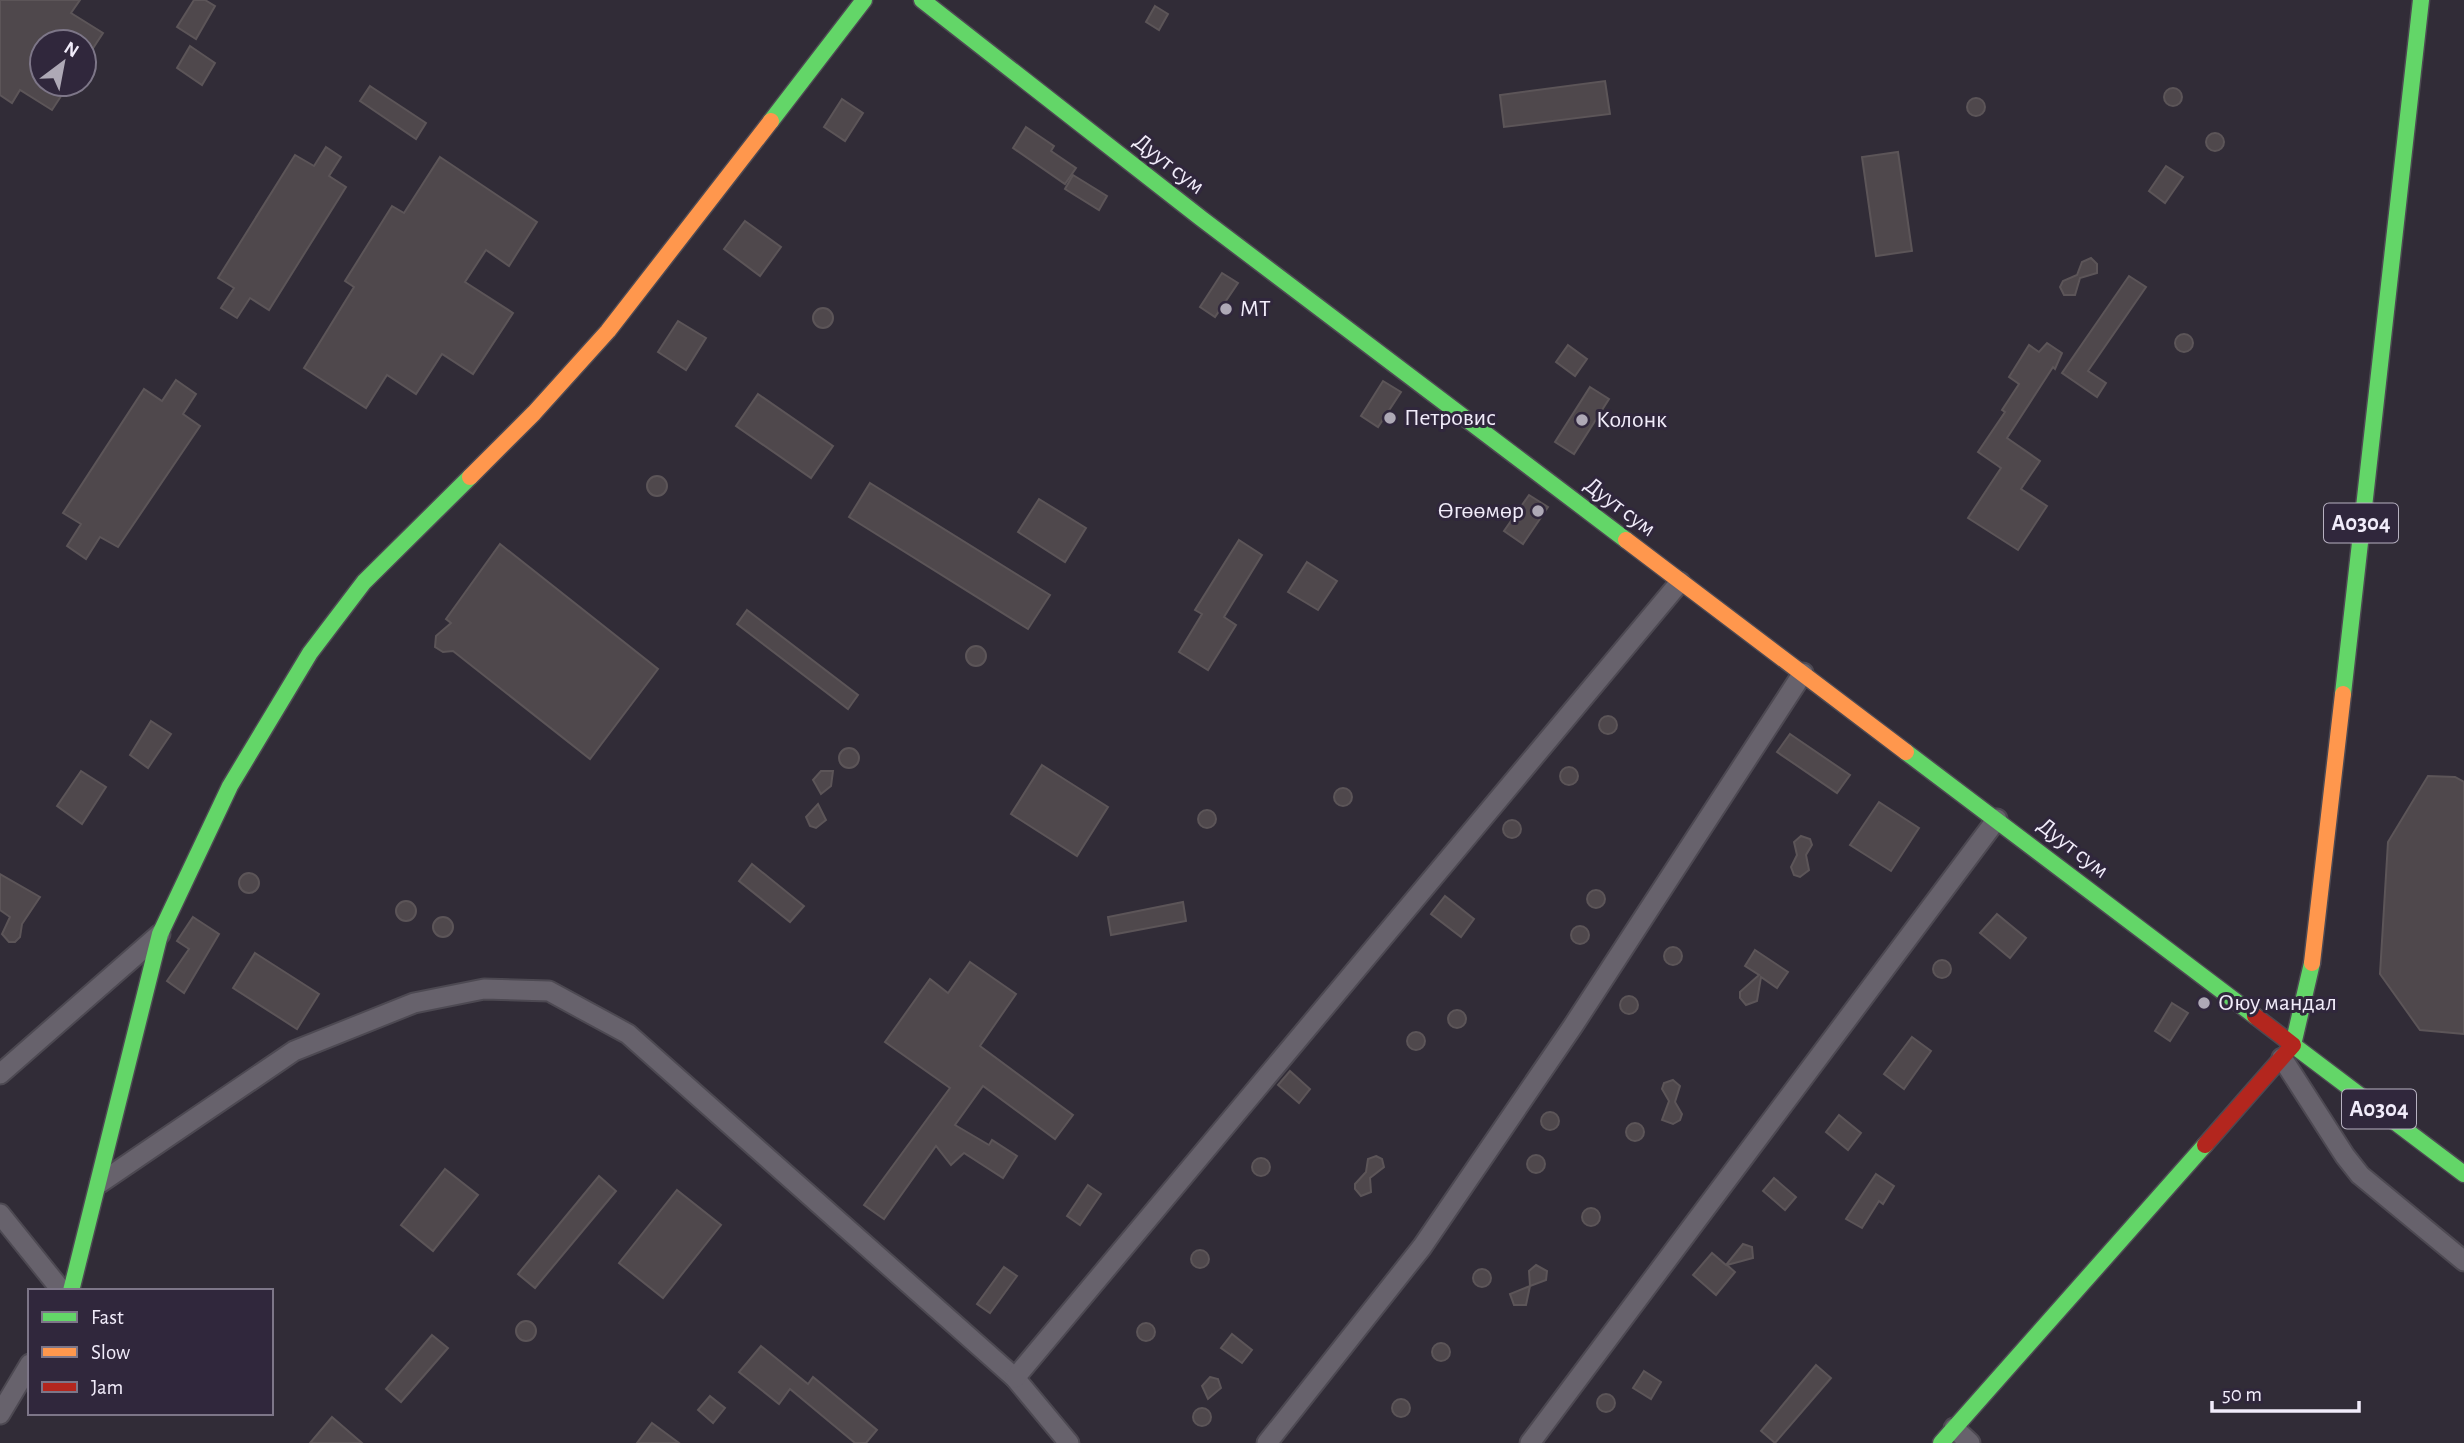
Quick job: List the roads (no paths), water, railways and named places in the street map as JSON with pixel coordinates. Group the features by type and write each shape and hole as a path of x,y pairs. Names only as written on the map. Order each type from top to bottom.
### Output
{"main road":[{"path":"72,1289 160,934 252,746 335,618 402,541 534,413 592,350 864,0"},
{"name":"Дуут сум","path":"922,0 1202,219 1997,819 2288,1051"},
{"name":"A0304","path":"2421,0 2315,949 2288,1051 2464,1174"},
{"path":"1941,1443 2288,1051"}],"street":[{"path":"1015,1378 1680,582"},
{"path":"1267,1443 1422,1247 1573,1026 1803,673"},
{"path":"1531,1443 1997,819"},
{"path":"0,1074 160,934"},
{"path":"100,1183 293,1051 415,1003 484,989 549,991 628,1034 1015,1378 1069,1443"},
{"path":"2288,1051 2345,1156 2360,1175 2464,1261"},
{"path":"0,1214 60,1289"},
{"path":"0,1414 28,1367"},
{"path":"1954,1428 1970,1443"}],"place":[{"name":"MT","path":"1226,309"},
{"name":"Петровиc","path":"1390,418"},
{"name":"Колонк","path":"1582,420"},
{"name":"Өгөөмөр","path":"1538,511"},
{"name":"Оюу мандал","path":"2204,1003"}]}
